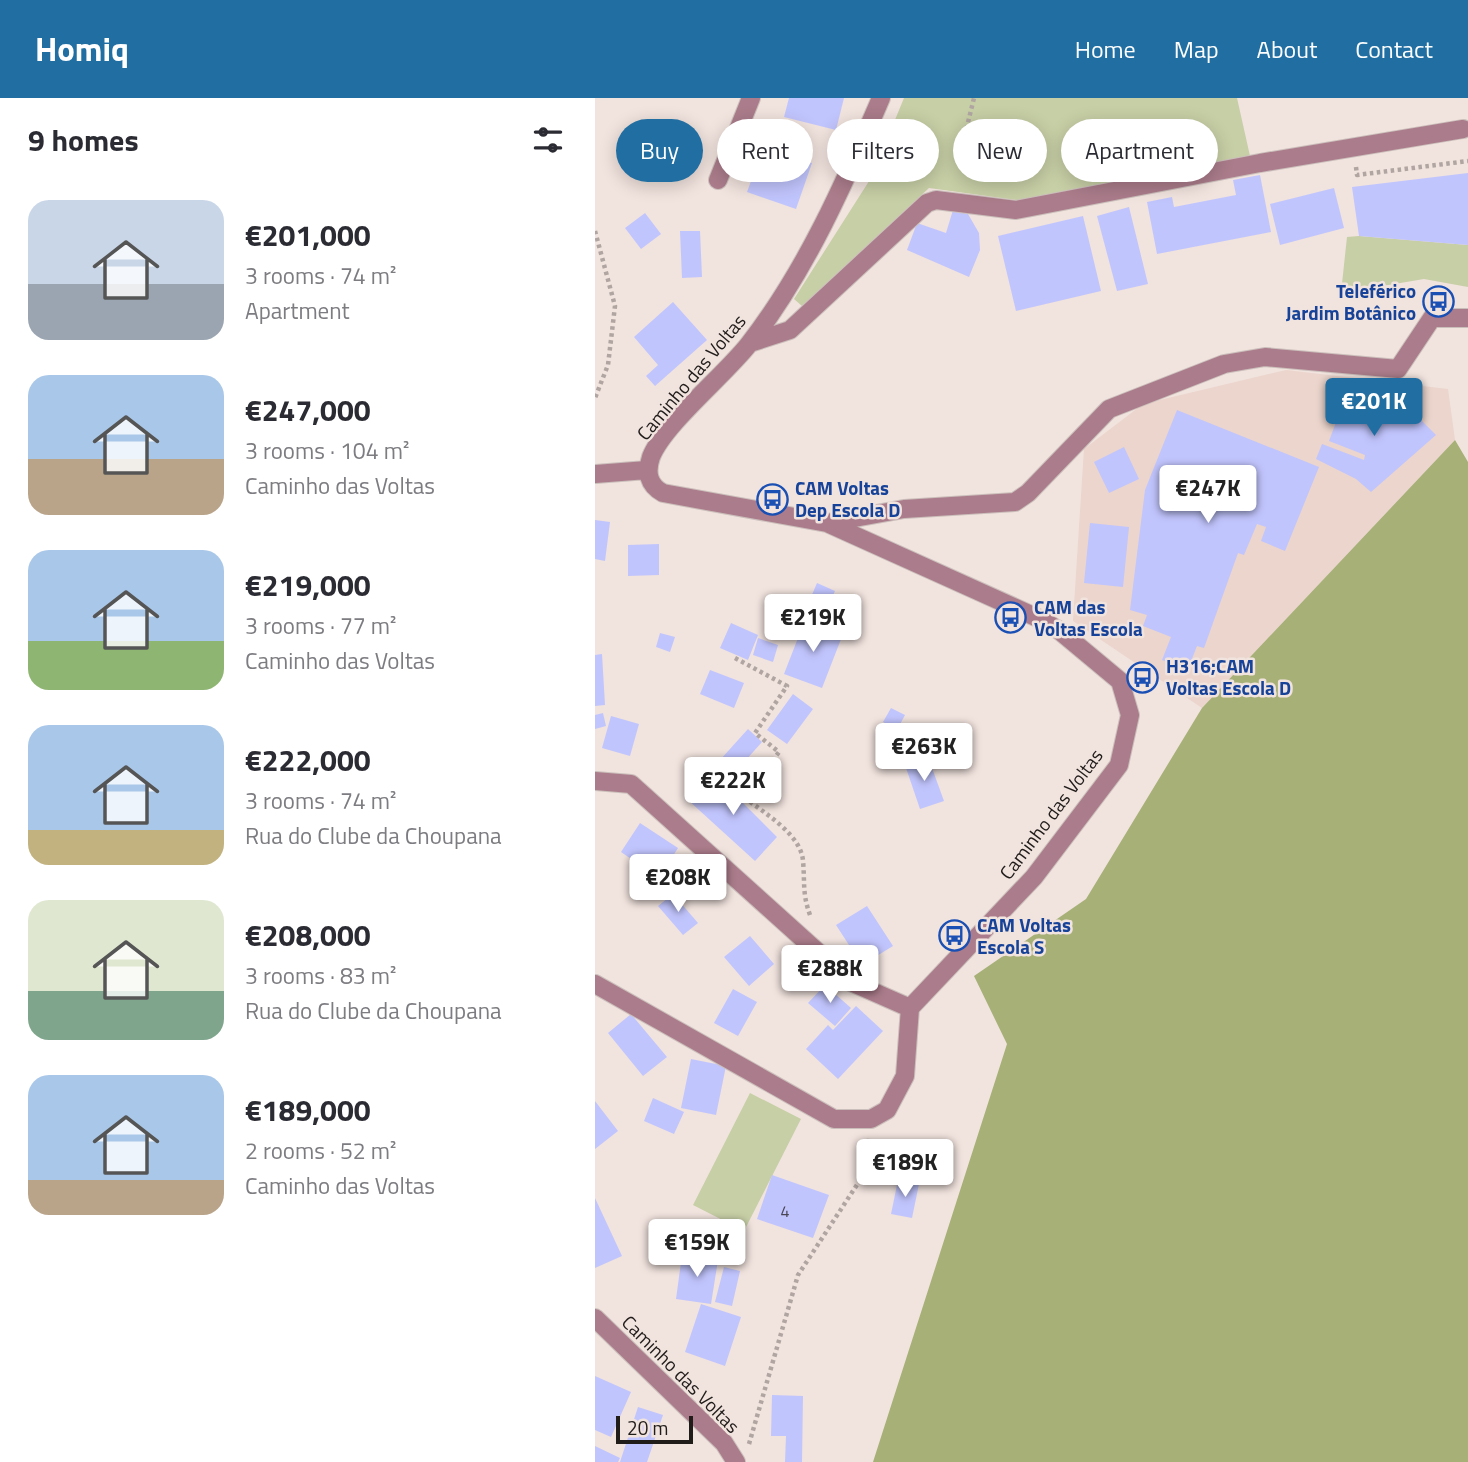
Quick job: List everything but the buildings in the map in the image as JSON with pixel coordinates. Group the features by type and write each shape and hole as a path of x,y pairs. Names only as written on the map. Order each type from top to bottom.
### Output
{"street":[{"path":"743,119 751,98"},
{"name":"Caminho das Voltas","path":"881,98 810,250 750,343 659,442 647,470 655,488 663,493 827,523 1041,619 1060,631 1120,681 1130,715 1119,765 1034,877 910,1008"},
{"path":"750,343 790,330 927,204 936,200 1016,209 1260,163 1463,129"},
{"path":"827,523 904,509 1015,502 1028,494 1096,419 1126,401 1243,359 1265,357 1398,369 1432,318 1468,318"},
{"path":"595,474 647,470"},
{"path":"595,781 631,784 851,982 910,1008 905,1076 887,1110 870,1119 834,1119 595,984"},
{"name":"Caminho das Voltas","path":"595,1318 724,1443 741,1456"}],"path":[{"path":"969,119 974,98"},
{"path":"595,231 615,306 608,365 595,398"},
{"path":"735,658 787,686 755,733 779,752 745,798 789,834 804,858 803,894 820,945 815,950"},
{"path":"741,1456 798,1275 866,1171 870,1119"}],"shaded area":[{"path":"1286,370 1448,389 1455,440 1202,708 1073,621 1084,449 1143,404"}],"green space":[{"path":"904,98 1237,98 1250,156 1218,162 1218,119 1061,119 1061,182 1119,182 1024,201 929,188 802,306 794,299 868,182 939,182 939,119 895,119"},
{"path":"1347,237 1468,245 1468,287 1424,279 1341,293"},
{"path":"1455,440 1468,462 1468,1462 873,1462 1007,1044 974,976 1086,899 1202,708"},
{"path":"750,1093 801,1119 744,1231 693,1205"}],"place":[{"name":"Teleférico Jardim Botânico","path":"1439,302"},
{"name":"CAM Voltas Dep Escola D","path":"772,499"},
{"name":"CAM das Voltas Escola","path":"1011,618"},
{"name":"H316;CAM Voltas Escola D","path":"1143,677"},
{"name":"CAM Voltas Escola S","path":"954,936"}]}
